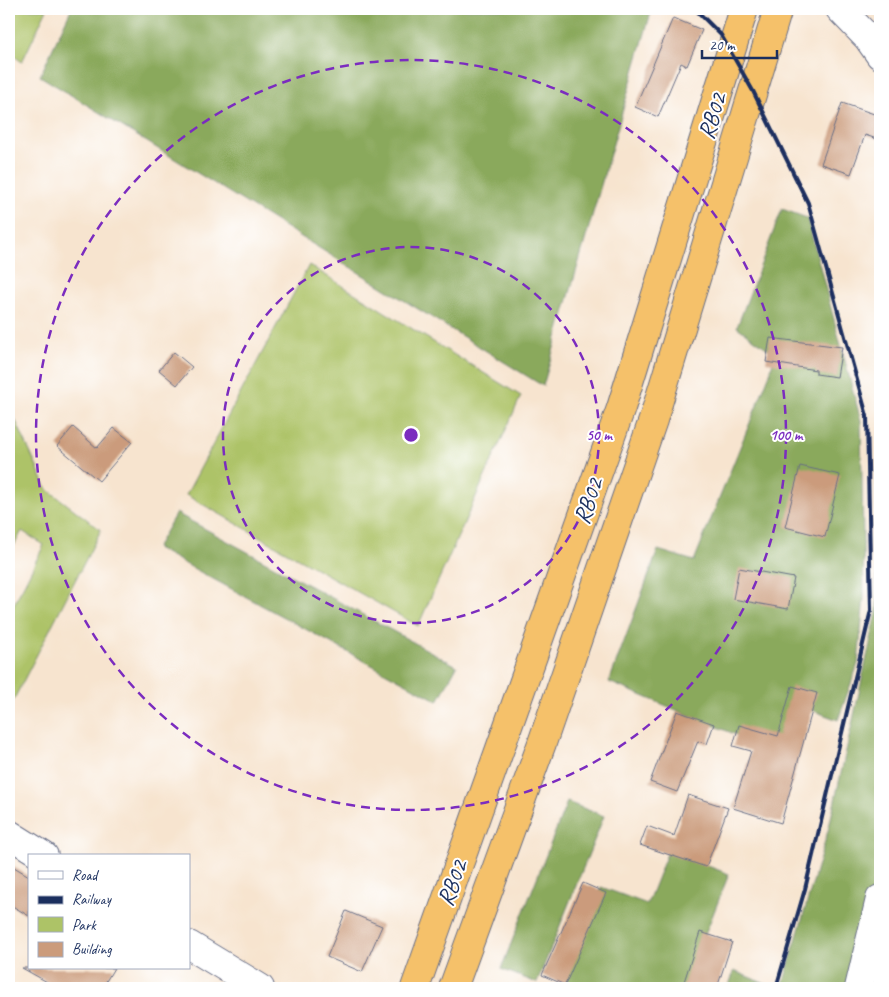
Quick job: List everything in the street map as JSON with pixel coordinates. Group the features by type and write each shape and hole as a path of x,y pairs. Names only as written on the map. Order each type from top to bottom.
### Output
{"highway":[{"name":"RB02","path":"416,988 621,408 744,9"},
{"name":"RB02","path":"454,988 542,743 653,420 778,9"}],"street":[{"path":"840,9 868,38 880,55"},
{"path":"9,834 41,854"},
{"path":"859,988 880,899"},
{"path":"190,946 260,988"}],"green space":[{"path":"9,9 47,9 22,62 9,52"},
{"path":"71,9 652,9 543,386 40,76"},
{"path":"782,209 807,218 861,421 864,597 858,664 838,720 804,707 785,755 609,682 658,550 694,561 770,373 775,354 737,327"},
{"path":"309,265 521,396 418,626 186,495"},
{"path":"9,406 47,489 101,530 9,709 9,614 44,545 22,531 9,555"},
{"path":"880,474 880,890 847,988 782,988 829,827 877,612 877,476"},
{"path":"176,513 457,666 438,701 156,548"},
{"path":"567,802 604,816 537,983 501,969"},
{"path":"668,851 729,874 684,988 562,988 601,887 647,904"},
{"path":"734,971 773,987 728,988"}],"building":[{"path":"673,18 702,30 687,66 681,63 658,117 635,107"},
{"path":"842,103 880,116 880,140 865,135 851,174 821,164"},
{"path":"770,338 842,347 837,377 816,374 816,370 766,362"},
{"path":"174,352 192,367 177,385 159,370"},
{"path":"73,427 97,448 114,428 132,442 99,481 57,446"},
{"path":"800,466 840,475 825,537 785,527"},
{"path":"739,568 794,578 788,609 733,599"},
{"path":"792,686 817,693 781,823 733,808 751,751 733,746 739,725 778,736"},
{"path":"677,711 714,724 707,744 698,741 677,792 650,782"},
{"path":"688,795 728,808 706,867 640,845 647,826 674,836"},
{"path":"9,864 28,875 28,915 9,904"},
{"path":"583,883 606,893 565,985 542,975"},
{"path":"346,911 382,926 362,972 327,957"},
{"path":"700,932 732,942 717,988 682,988"},
{"path":"22,968 28,968 28,970 113,970 102,988 58,988"}],"railway":[{"path":"695,9 721,35 753,91 808,203 867,416 871,610 805,889 776,988"}]}
